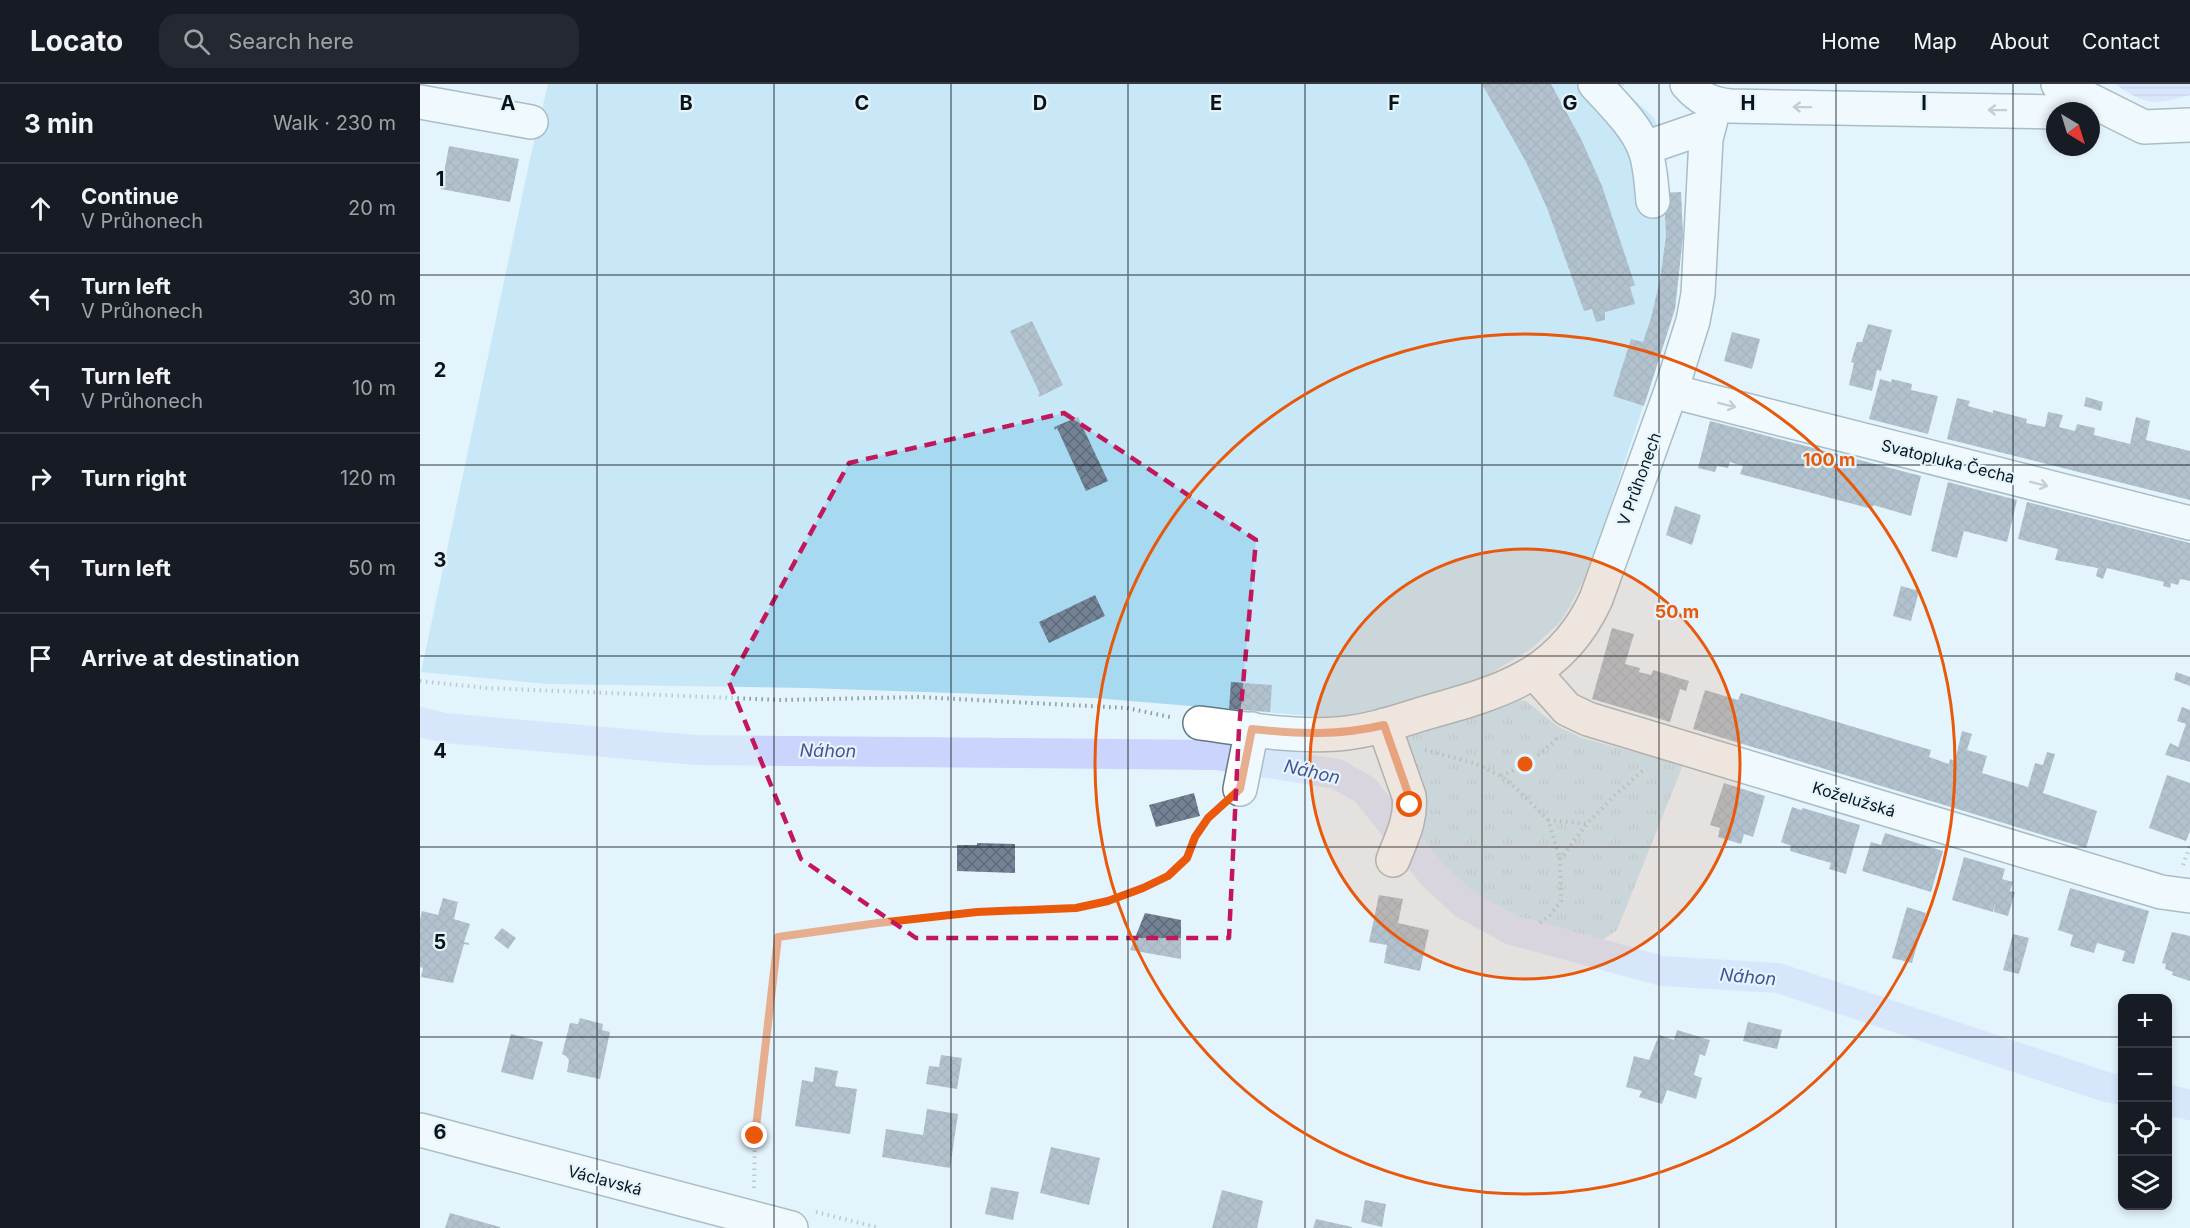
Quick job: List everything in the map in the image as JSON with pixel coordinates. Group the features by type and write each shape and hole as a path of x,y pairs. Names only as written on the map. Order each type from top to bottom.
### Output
{"street":[{"path":"1595,84 1621,114 1645,148 1650,167 1653,201"},
{"path":"1687,84 1703,99 1712,115"},
{"path":"2058,84 2144,127"},
{"path":"420,102 531,122"},
{"path":"1645,148 1712,115 2046,112"},
{"name":"V Průhonech","path":"1200,723 1251,738 1307,734 1387,733 1535,673 1572,641 1585,622 1596,599 1671,391 1693,321 1698,294 1705,157 1712,115"},
{"path":"2100,119 2144,127 2190,125"},
{"name":"Svatopluka Čecha","path":"1671,391 2190,523"},
{"name":"Koželužská","path":"1535,673 1567,709 1588,719 2161,892 2190,895"},
{"path":"1387,733 1409,796 1409,819 1393,860"},
{"path":"1240,789 1251,738"},
{"name":"Václavská","path":"420,1130 791,1228"}],"path":[{"path":"420,681 487,688 746,699 919,697 1127,708 1200,723"},
{"path":"1501,776 1518,769 1535,757 1563,732"},
{"path":"1387,733 1474,763 1501,776 1548,820 1560,859 1561,901 1540,923"},
{"path":"1560,859 1587,824 1615,795 1652,763"},
{"path":"754,1218 755,1136 778,937 977,912 1076,908 1108,901 1168,876 1187,858 1195,837 1208,818 1240,789"},
{"path":"1548,820 1587,824"}],"highlighted area":[{"path":"1064,413 1256,540 1239,729 1229,938 916,938 801,859 729,682 849,463"}],"green space":[{"path":"548,84 1625,84 1622,88 1654,118 1666,148 1668,192 1681,192 1683,236 1675,309 1598,543 1584,579 1560,622 1531,649 1486,676 1422,702 1362,717 1324,717 1094,698 808,688 547,684 421,672"},
{"path":"1520,700 1526,701 1557,726 1582,738 1683,765 1617,930 1596,944 1518,922 1465,891 1436,861 1413,832 1399,732"}],"shaded area":[{"path":"2115,84 2190,84 2190,95 2167,101 2151,102"}],"building":[{"path":"1482,84 1551,84 1581,139 1602,186 1635,285 1630,287 1635,304 1605,312 1605,320 1596,322 1592,309 1584,311 1547,208 1526,162"},
{"path":"449,146 519,159 510,202 441,189"},
{"path":"1681,192 1683,236 1675,309 1644,406 1613,396 1631,339 1643,342 1651,318 1660,280 1666,236 1664,193"},
{"path":"1032,321 1063,385 1039,397 1038,394 1040,394 1010,331"},
{"path":"1868,324 1892,330 1881,371 1877,370 1872,391 1849,385 1854,363 1851,362 1857,342 1862,342"},
{"path":"1732,332 1760,339 1752,369 1724,361"},
{"path":"1880,379 1891,382 1892,379 1912,384 1911,390 1938,396 1928,434 1869,419"},
{"path":"2086,397 2103,402 2101,411 2084,406"},
{"path":"1957,398 1970,401 1968,406 2027,419 2026,423 2045,427 2048,412 2063,415 2059,427 2075,431 2077,424 2095,428 2094,435 2130,444 2136,417 2150,421 2146,440 2190,451 2190,500 1947,439"},
{"path":"1078,417 1108,481 1086,491 1057,428 1055,430 1054,427"},
{"path":"1710,421 1921,476 1911,516 1873,505 1872,509 1740,474 1743,466 1730,462 1728,468 1717,466 1715,472 1698,468"},
{"path":"1948,482 2017,500 2007,542 1964,531 1957,558 1931,551"},
{"path":"2027,502 2190,543 2190,581 2180,579 2178,585 2171,583 2170,588 2163,586 2164,582 2107,568 2103,579 2096,576 2098,568 2055,560 2058,549 2018,539"},
{"path":"1675,506 1701,515 1692,545 1666,535"},
{"path":"1901,586 1919,591 1911,621 1893,616"},
{"path":"1095,595 1105,616 1049,643 1039,622"},
{"path":"1612,628 1634,634 1625,664 1640,668 1639,672 1651,675 1653,670 1689,681 1686,691 1680,689 1670,722 1592,699"},
{"path":"2176,672 2190,677 2190,686 2174,680"},
{"path":"1231,682 1272,685 1270,712 1229,709"},
{"path":"1705,690 1738,700 1741,693 1931,750 1929,757 1949,764 1950,759 1955,761 1962,731 1972,734 1967,750 1987,756 1982,773 2028,787 2035,763 2043,765 2047,752 2055,754 2043,793 2097,811 2086,848 1693,729"},
{"path":"2182,707 2190,710 2190,762 2165,755 2170,743 2178,747 2186,724 2177,721"},
{"path":"2167,775 2190,783 2190,831 2186,841 2149,828"},
{"path":"1724,783 1765,796 1753,837 1744,834 1741,844 1718,837 1720,828 1710,825"},
{"path":"1194,793 1200,816 1156,827 1149,805"},
{"path":"1792,807 1801,810 1803,808 1860,825 1846,874 1829,869 1831,863 1790,851 1791,846 1781,842"},
{"path":"1885,833 1943,851 1931,892 1862,871 1871,842 1881,845"},
{"path":"977,843 1015,844 1015,873 957,871 957,845 977,845"},
{"path":"1964,857 2005,869 2002,879 2013,882 2010,891 2015,892 2008,916 1994,912 1995,904 1993,912 1952,900"},
{"path":"2070,888 2149,911 2134,964 2122,961 2125,951 2097,943 2094,953 2070,946 2073,935 2058,930"},
{"path":"1379,895 1403,899 1398,923 1429,930 1420,971 1384,963 1387,945 1369,942"},
{"path":"443,898 458,902 454,919 470,924 464,942 469,945 464,944 453,983 421,977 423,968 420,967 420,919 422,911 438,915"},
{"path":"1907,907 1926,913 1912,963 1892,958"},
{"path":"1145,913 1181,920 1181,959 1130,950"},
{"path":"502,928 516,938 508,949 494,938"},
{"path":"2172,932 2190,936 2190,981 2172,975 2173,972 2165,969 2166,964 2162,963"},
{"path":"2013,934 2029,938 2019,974 2003,970"},
{"path":"580,1018 603,1024 602,1030 610,1032 600,1079 567,1072 569,1060 562,1054 570,1023 578,1024"},
{"path":"1748,1022 1782,1030 1777,1049 1743,1041"},
{"path":"1677,1030 1710,1040 1705,1056 1700,1054 1694,1075 1702,1078 1696,1099 1667,1090 1662,1104 1639,1097 1642,1091 1626,1087 1634,1056 1649,1060 1659,1035 1674,1040"},
{"path":"511,1034 543,1042 533,1080 501,1072"},
{"path":"941,1055 962,1058 957,1089 926,1084 929,1066 939,1067"},
{"path":"815,1067 838,1071 835,1086 857,1089 850,1134 795,1126 802,1080 813,1082"},
{"path":"927,1109 958,1114 950,1168 882,1157 886,1129 923,1135"},
{"path":"1051,1147 1100,1158 1089,1205 1040,1193"},
{"path":"991,1187 1019,1192 1013,1220 985,1214"},
{"path":"1222,1190 1263,1201 1257,1228 1212,1228"},
{"path":"1365,1200 1386,1204 1382,1227 1361,1222"},
{"path":"450,1213 500,1227 500,1228 445,1228"},
{"path":"1316,1219 1352,1227 1352,1228 1313,1228"}],"waterway":[{"name":"Náhon","path":"420,722 445,728 695,750 1217,755 1337,774 1365,790 1432,874 1464,904 1512,930 1662,971 1778,978 2118,1089"},
{"name":"Náhon","path":"2172,1101 2190,1105"}],"route":[{"path":"755,1136 778,937 977,912 1076,908 1108,901 1143,888 1168,876 1187,858 1195,837 1208,818 1240,789 1252,729 1337,734 1384,725 1409,796 1410,805"}]}
